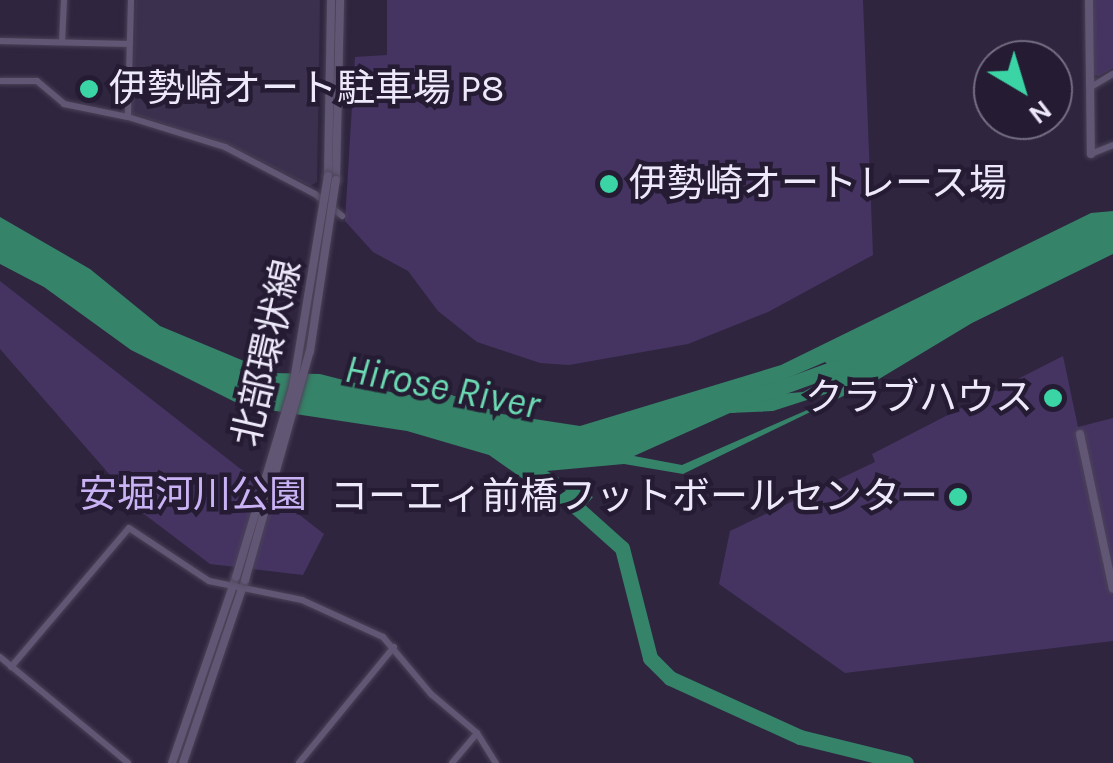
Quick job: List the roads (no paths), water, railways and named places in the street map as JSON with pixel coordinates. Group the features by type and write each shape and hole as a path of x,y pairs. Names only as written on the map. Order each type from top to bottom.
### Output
{"street":[{"path":"62,42 64,0"},
{"path":"128,117 131,0"},
{"name":"北部環状線","path":"331,0 332,178"},
{"name":"北部環状線","path":"183,763 239,583 299,360 332,178 340,0"},
{"path":"1089,0 1091,154 1113,145"},
{"path":"0,42 130,44"},
{"path":"1091,88 1113,74"},
{"path":"0,81 37,82 64,104 128,117 225,147 315,194 342,216"},
{"path":"1080,434 1113,589"},
{"path":"11,666 124,528 200,577 239,583 315,605 394,647 431,694 477,733 496,763"},
{"name":"北部環状線","path":"172,763 239,583"},
{"path":"298,763 394,647"},
{"path":"0,658 128,763"},
{"path":"452,763 477,733"}],"waterway":[{"name":"Hirose River","path":"732,405 851,362"},
{"path":"566,498 622,548 650,658 670,678 800,737 906,763"}],"place":[{"name":"伊勢崎オート駐車場 P8","path":"89,89"},
{"name":"伊勢崎オートレース場","path":"609,184"},
{"name":"クラブハウス","path":"1053,398"},
{"name":"コーエィ前橋フットボールセンター","path":"958,497"}],"park label":[{"name":"安堀河川公園","path":"193,495"}]}
